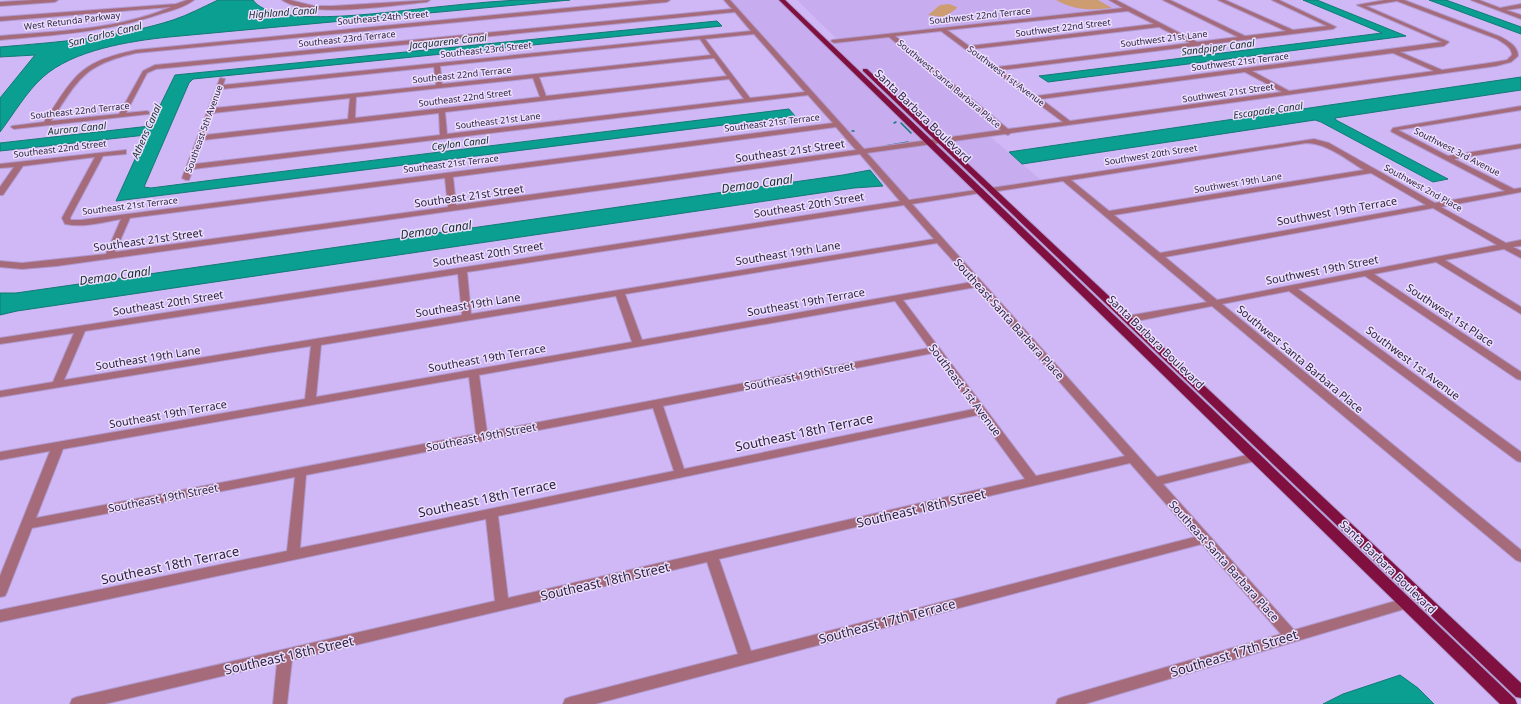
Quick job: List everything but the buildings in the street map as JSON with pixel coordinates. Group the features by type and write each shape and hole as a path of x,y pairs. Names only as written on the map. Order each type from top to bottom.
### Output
{"main road":[{"name":"Santa Barbara Boulevard","path":"782,0 986,191 1127,319 1521,692"},
{"name":"Santa Barbara Boulevard","path":"791,0 834,41 935,143"},
{"name":"Santa Barbara Boulevard","path":"986,191 1057,265 1510,704"},
{"path":"1057,265 1073,275 1113,313 1127,319"},
{"path":"1255,457 1268,461 1340,528 1371,550"}],"street":[{"path":"0,4 55,0"},
{"name":"West Retunda Parkway","path":"0,37 107,25 142,17 184,0"},
{"name":"West Retunda Parkway","path":"0,37 116,26 150,17 191,0"},
{"path":"285,0 301,6 328,8 427,0"},
{"path":"293,0 309,4 331,6 405,0"},
{"name":"Southeast 24th Street","path":"46,124 80,75 88,69 102,62 146,50 667,0"},
{"name":"Southeast Santa Barbara Place","path":"727,0 1291,636"},
{"path":"1112,0 1196,44"},
{"path":"1166,0 1244,38"},
{"path":"1221,0 1292,32"},
{"name":"Southwest 21st Lane","path":"996,69 1334,26 1275,0"},
{"name":"Southwest 21st Street","path":"935,143 1501,64 1511,59 1515,54 1510,45 1499,38 1398,0"},
{"name":"Southwest 21st Terrace","path":"1035,98 1393,51 1444,44 1446,42 1360,5 1398,0"},
{"path":"1474,0 1521,17"},
{"path":"0,19 180,5"},
{"path":"1499,9 1521,6"},
{"name":"Southwest 22nd Terrace","path":"834,41 1128,8"},
{"name":"Southeast 23rd Terrace","path":"121,116 145,72 150,68 434,35 737,10"},
{"path":"432,22 434,35"},
{"name":"Southwest 22nd Street","path":"968,48 1160,25"},
{"name":"Southwest 1st Avenue","path":"942,29 1070,124"},
{"name":"Southeast 23rd Street","path":"219,87 756,32"},
{"name":"Southwest Santa Barbara Place","path":"890,35 1008,132"},
{"path":"701,37 748,100"},
{"path":"194,63 202,44"},
{"path":"1393,51 1442,72"},
{"name":"Southeast 22nd Terrace","path":"210,111 716,56"},
{"path":"437,64 439,86"},
{"path":"1245,70 1289,93"},
{"path":"536,76 544,99"},
{"name":"Southeast 22nd Street","path":"200,138 731,77"},
{"name":"Southeast 5th Avenue","path":"186,178 222,79"},
{"name":"Southeast 21st Lane","path":"190,167 809,93"},
{"path":"351,121 353,96"},
{"name":"Southwest 3rd Avenue","path":"1512,191 1394,131 1395,129 1521,108"},
{"path":"442,110 444,137"},
{"name":"Southeast 22nd Terrace","path":"14,127 147,113"},
{"name":"Southeast 21st Terrace","path":"100,155 66,218 68,222 76,223 837,125"},
{"name":"Southwest 20th Street","path":"986,191 1306,141 1314,141"},
{"name":"Southwest 2nd Place","path":"1314,141 1326,145 1521,255"},
{"name":"Southeast 21st Street","path":"0,264 37,266 935,143"},
{"path":"1446,158 1521,146"},
{"name":"Southeast 22nd Street","path":"0,166 123,152"},
{"path":"0,193 20,164"},
{"name":"Southwest 19th Lane","path":"1107,214 1371,171"},
{"path":"449,175 452,209"},
{"name":"Southwest Santa Barbara Place","path":"1064,178 1521,558"},
{"name":"Southwest 19th Terrace","path":"1157,256 1521,190"},
{"name":"Southeast 20th Street","path":"0,341 986,191"},
{"path":"108,256 127,216"},
{"name":"Southeast 19th Lane","path":"0,394 940,240"},
{"name":"Southwest 19th Street","path":"1127,319 1521,243"},
{"path":"1437,259 1521,310"},
{"path":"462,270 467,318"},
{"name":"Southwest 1st Place","path":"1366,273 1521,377"},
{"name":"Southeast 19th Terrace","path":"0,456 978,284"},
{"name":"Southwest 1st Avenue","path":"1291,288 1521,458"},
{"path":"620,293 638,344"},
{"name":"Southeast 1st Avenue","path":"897,298 1033,481"},
{"path":"57,385 81,328"},
{"path":"310,401 316,343"},
{"name":"Southeast 19th Street","path":"27,524 935,350"},
{"path":"474,373 482,437"},
{"path":"657,403 680,473"},
{"name":"Southeast 18th Terrace","path":"0,616 980,411"},
{"path":"0,592 58,446"},
{"path":"1154,482 1255,457"},
{"name":"Southeast 18th Street","path":"77,704 1133,458"},
{"path":"293,555 301,472"},
{"path":"492,513 502,605"},
{"name":"Southeast 17th Terrace","path":"570,704 1204,539"},
{"path":"712,557 746,658"},
{"name":"Southeast 17th Street","path":"1063,704 1406,603"},
{"path":"280,704 285,655"}],"shaded area":[{"path":"730,0 779,0 823,43 891,36 945,84 987,117 999,130 987,134 1041,180 916,199 907,197"},
{"path":"797,0 1111,0 1123,6 1123,8 841,39 835,37"},
{"path":"1056,0 1098,0 1112,8 1076,8"},
{"path":"949,4 957,7 944,17 928,15 940,5"}],"water":[{"path":"218,0 253,0 264,9 281,14 326,17 374,14 464,4 518,0 570,0 169,37 120,44 86,54 55,68 31,89 0,132 0,98 35,55 0,57 0,47 87,38 130,31 173,20"},
{"path":"1303,0 1317,0 1406,36 1048,82 1039,76 1382,33"},
{"path":"1429,0 1446,0 1521,27 1521,34"},
{"name":"Athens Canal","path":"717,21 722,26 193,79 189,83 144,187 151,188 789,109 795,116 116,201 146,135 0,151 0,143 150,126 175,75"},
{"path":"1521,77 1521,90 1335,118 1336,120 1448,179 1433,182 1315,120 1022,164 1009,152"},
{"path":"870,170 883,186 854,188 17,311 0,315 0,293 16,293"},
{"path":"1400,675 1418,688 1434,704 1323,704 1343,694"}],"waterway":[{"path":"901,123 911,133"},
{"path":"885,146 908,142"}],"water label":[{"name":"Highland Canal","path":"283,12"},
{"name":"San Carlos Canal","path":"105,34"},
{"name":"Jacquarene Canal","path":"448,41"},
{"name":"Sandpiper Canal","path":"1218,47"},
{"name":"Escapade Canal","path":"1268,110"},
{"name":"Aurora Canal","path":"77,128"},
{"name":"Ceylon Canal","path":"460,143"},
{"name":"Demao Canal","path":"757,184"},
{"name":"Demao Canal","path":"436,230"},
{"name":"Demao Canal","path":"115,276"}]}
